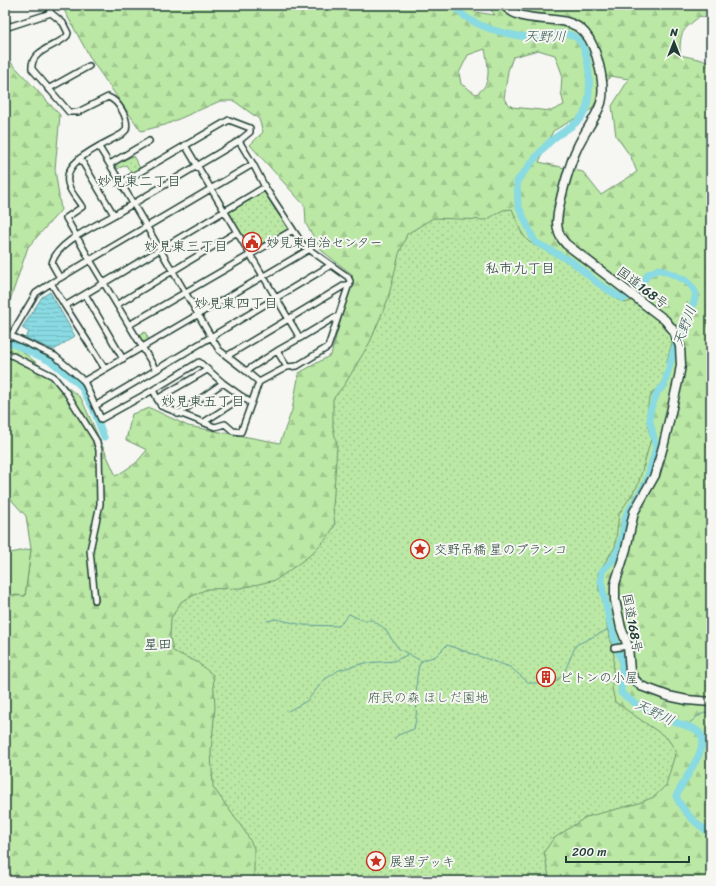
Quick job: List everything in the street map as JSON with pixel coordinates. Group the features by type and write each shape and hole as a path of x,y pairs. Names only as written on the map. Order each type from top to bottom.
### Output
{"highway":[{"name":"国道168号","path":"504,5 510,11 522,16 574,24 585,33 590,40 603,80 603,93 596,113 578,146 570,166 558,215 560,236 566,244 665,320 673,330 680,346 681,355 678,382 655,475 634,512 626,549 615,584 615,600 626,646 630,672 641,686 688,700 711,702"}],"street":[{"path":"48,5 51,13 63,23 68,32 67,36 37,55 31,64 32,69 64,108 74,113 102,98 108,97 116,102 126,120 126,130 73,163 67,173 69,186 82,207 66,218 156,370"},
{"path":"5,17 6,27 51,13"},
{"path":"48,89 89,66"},
{"path":"60,278 52,264 52,260 62,246 239,141 250,132 250,128 229,120 121,183"},
{"path":"153,390 161,406 178,414 215,427 225,424 233,432 241,432 259,382 287,367 297,366 328,347 350,285 348,277 308,250 265,187 239,141"},
{"path":"110,164 149,142"},
{"path":"186,145 276,300 300,338"},
{"path":"100,147 219,350 259,382"},
{"path":"80,158 114,215"},
{"path":"10,337 36,293 253,164"},
{"path":"65,306 226,212 265,187"},
{"path":"129,325 293,230"},
{"path":"118,304 237,232"},
{"path":"84,381 308,250"},
{"path":"95,406 331,266"},
{"path":"51,283 105,369"},
{"path":"227,356 345,285 350,285"},
{"path":"85,294 123,359"},
{"path":"246,371 277,351 335,317 338,317"},
{"path":"5,333 10,337 55,356 84,381 101,419 199,362 223,383 251,403"},
{"path":"277,351 287,367"},
{"path":"5,352 53,376 66,392 96,440 99,450 100,504 90,550 95,600"},
{"path":"157,399 208,370"},
{"path":"178,414 223,383"},
{"path":"204,422 243,397"},
{"path":"614,648 626,646"}],"green space":[{"path":"63,5 471,5 475,12 495,15 487,5 711,5 711,20 700,16 683,32 680,55 711,62 711,881 5,881 5,594 25,596 31,549 26,516 5,493 5,338 81,398 116,476 136,463 147,450 126,440 132,414 150,408 188,426 280,443 292,410 299,373 331,355 353,275 322,251 306,224 305,206 250,145 263,132 259,119 234,101 220,101 165,125 141,131 92,61 65,12","holes":["485,49 488,68 487,80 485,85 476,94 461,84 459,73 468,55","538,50 555,55 562,74 561,92 564,105 551,111 512,107 504,99 508,71 513,57","610,76 629,79 612,106 616,136 631,157 637,172 601,195 583,172 539,162 553,131 592,109"]},
{"path":"5,56 60,115 55,169 61,210 28,247 5,315"},
{"path":"133,156 140,168 131,173 126,165 117,169 115,164"},
{"path":"264,192 288,229 261,244 253,232 243,236 229,212"},
{"name":"府民の森 ほしだ園地","path":"512,209 522,234 529,242 571,264 618,300 626,303 634,299 661,322 673,339 667,361 667,373 661,385 652,393 648,403 648,427 651,439 638,485 619,514 615,547 598,573 599,591 604,596 607,627 614,655 612,688 615,702 667,738 676,751 666,785 654,797 636,804 586,817 553,839 544,852 550,881 254,881 254,848 246,833 213,787 211,752 215,707 213,675 197,662 173,651 170,637 171,618 182,601 207,589 241,588 276,580 309,556 327,538 335,525 333,508 337,445 333,427 333,399 345,384 370,342 388,299 399,254 407,234 433,218 486,220 503,210"},
{"path":"145,332 149,340 142,344 138,336"},
{"path":"31,549 25,596 5,594 5,554"}],"water":[{"path":"50,292 75,336 54,350 25,338 29,332 22,328 42,297"}],"waterway":[{"name":"天野川","path":"455,5 460,12 480,25 504,33 528,37 567,34 575,37 584,48 588,64 589,89 587,105 583,115 577,122 547,144 517,181 518,205 535,242 571,261 599,284 623,299 639,289 648,274 659,269 675,275 690,284 696,294 692,309 674,349 664,386 658,391 650,411 650,421 656,448 646,483 626,515 620,546 612,561 602,571 601,581 610,624 622,662 621,693 639,706 695,729 700,733 703,740 699,755 676,796 690,817 711,833"},
{"path":"5,340 52,362 80,385 93,408 104,437"},
{"path":"267,621 276,619 303,625 339,626 349,614 362,620 372,620 377,623 385,629 398,648 421,661 436,656 447,645 510,667 529,683 552,683 558,680 564,673 576,645 611,628"},
{"path":"288,711 307,701 324,680 339,670 365,663 394,661 407,655"},
{"path":"394,739 398,735 414,729 416,721 416,685 418,668 421,661"},
{"path":"686,726 699,715 711,711"}],"place":[{"name":"妙見東自治センター","path":"252,242"},
{"name":"交野吊橋 星のブランコ","path":"420,549"},
{"name":"ピトンの小屋","path":"546,677"},
{"name":"展望デッキ","path":"376,861"}],"district":[{"name":"妙見東二丁目","path":"139,181"},
{"name":"妙見東三丁目","path":"186,246"},
{"name":"私市九丁目","path":"520,268"},
{"name":"妙見東四丁目","path":"236,303"},
{"name":"妙見東五丁目","path":"203,401"},
{"name":"星田","path":"158,644"}]}
